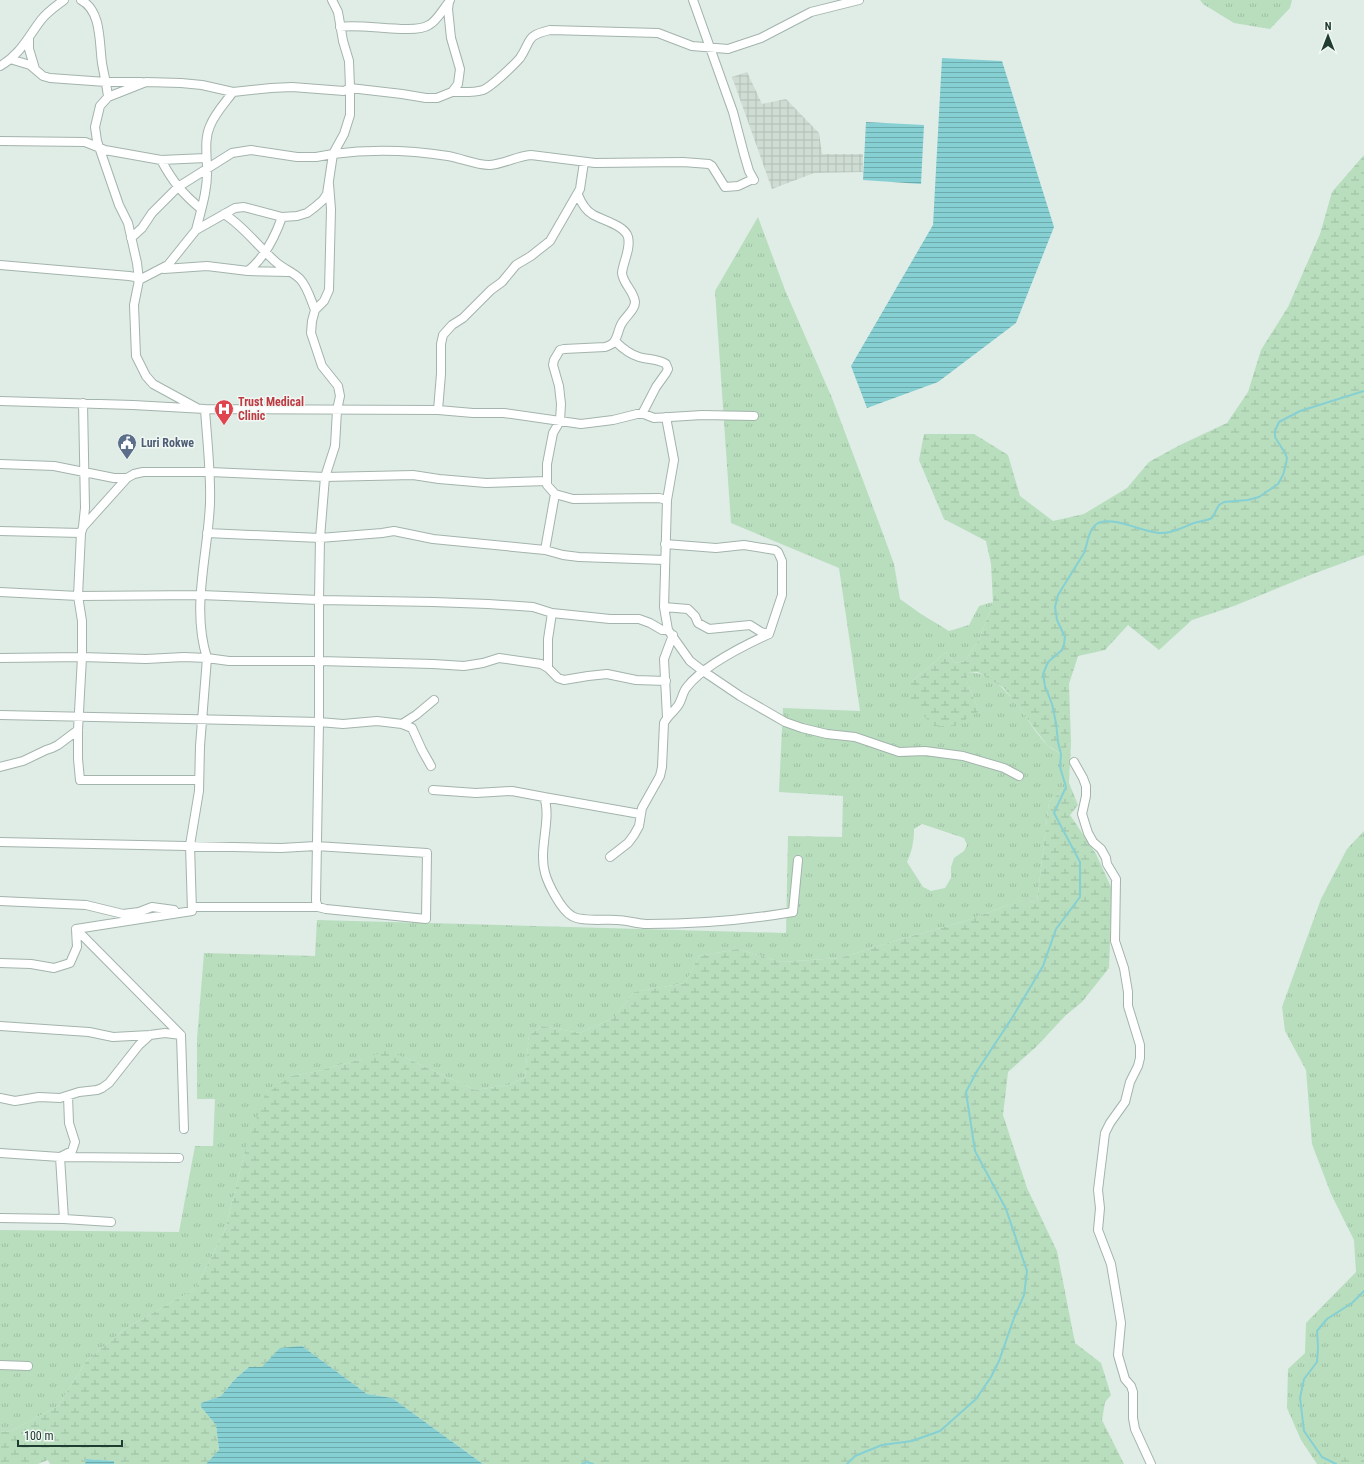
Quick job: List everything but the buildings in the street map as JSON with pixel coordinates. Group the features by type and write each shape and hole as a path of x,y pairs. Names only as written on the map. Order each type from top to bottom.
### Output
{"street":[{"path":"0,66 19,51 41,20 55,6 64,0"},
{"path":"81,0 86,2 90,7 97,22 108,98"},
{"path":"0,265 129,276 139,280 161,270 168,265 196,230 235,208 244,207 282,217 297,216 307,213 315,208 327,194 333,154 344,134 350,115 349,61 340,27 338,12 332,0"},
{"path":"131,238 142,228 152,214 178,187 227,156 241,151 265,151 298,157 316,157 360,151 419,152 463,159 482,165 490,165 531,155 595,163 683,162 709,164 712,166 725,187 738,186 753,180 744,154 734,112 693,0"},
{"path":"10,59 30,65 43,76 50,78 106,82 181,83 202,85 233,92 292,87 344,91 350,88 426,98 437,98 452,92 481,91 488,88 520,58 531,38 537,33 550,30 658,33 692,46 728,49 753,41 811,12 859,0"},
{"path":"340,27 355,25 413,29 424,28 430,25 449,1"},
{"path":"449,1 448,9 451,38 460,69 458,84 452,92"},
{"path":"29,38 29,49 35,69"},
{"path":"146,82 108,98 100,106 95,127 97,141 101,148 119,205 128,223 139,280 134,305 136,356 146,376 153,384 201,408"},
{"path":"196,230 208,169 206,158 209,126 233,92"},
{"path":"0,141 85,142 101,148 161,160 206,158"},
{"path":"161,160 171,179 184,194 201,209"},
{"path":"438,410 441,344 443,335 452,325 463,318 480,300 502,282 516,264 531,256 550,241 578,195 584,162"},
{"path":"318,907 316,901 316,846 319,722 318,600 320,538 325,477 335,446 337,410 340,396 338,386 322,366 311,333 315,310 324,301 330,284 331,209 329,184"},
{"path":"578,195 584,206 592,214 617,226 628,237 628,248 622,278 634,297 634,306 622,323 615,341 611,345 605,347 568,348 560,350 558,353 553,365 559,386 561,404 560,421 553,433 547,464 547,482 549,488 555,494 573,499 659,498 667,500"},
{"path":"224,214 240,225 265,252 299,278 303,283 315,310"},
{"path":"248,270 257,264 265,252 282,217"},
{"path":"161,270 175,267 207,266 290,272"},
{"path":"615,341 623,349 637,357 656,359 666,364 668,369 656,387 642,414"},
{"path":"0,402 82,403 201,408 438,410 474,413 504,413 581,424 642,414 654,418 702,415 754,416"},
{"path":"82,403 85,508 82,530 78,596 82,621 82,657 78,730 80,780 198,780"},
{"path":"193,909 190,845 199,791 198,780 207,658 203,645 200,618 200,595 210,504 210,472 201,408"},
{"path":"666,417 674,460 667,500 664,606 670,632 690,661 740,696 784,722 827,734 855,737 899,752 925,751 963,756 1004,768 1019,776"},
{"path":"541,418 549,426 553,433"},
{"path":"0,464 54,466 106,477 127,478"},
{"path":"0,531 82,530 127,478 134,474 143,472 210,472 325,477 413,475 486,483 547,482"},
{"path":"545,550 555,494"},
{"path":"207,533 320,538 394,531 433,539 545,550 563,555 579,557 665,560"},
{"path":"665,544 716,548 744,545 775,550 778,552 782,561 782,595 770,634"},
{"path":"0,592 78,596 200,595 318,600 488,604 533,607 552,613 639,619 662,630 670,632"},
{"path":"664,606 688,609 695,616 698,623 709,629 750,625 761,632 770,634"},
{"path":"548,668 548,639 552,613"},
{"path":"667,717 664,659 670,632"},
{"path":"610,857 628,843 639,826 640,814 646,799 660,776 662,767 664,723 667,717 679,704 686,687 703,671 746,644 770,634"},
{"path":"0,658 82,657 146,659 184,657 229,661 319,661 464,666 483,663 499,658 541,664 548,668 558,678 564,680 607,674 636,680 666,681"},
{"path":"402,724 434,700"},
{"path":"0,715 319,722 343,724 377,721 402,724 412,728 431,766"},
{"path":"0,767 23,761 52,748 78,730"},
{"path":"1074,762 1086,786 1086,796 1082,814 1088,833 1093,842 1101,849 1106,858 1107,864 1116,879 1115,941 1124,968 1128,992 1128,1006 1140,1045 1140,1058 1138,1066 1130,1082 1125,1102 1110,1123 1105,1134 1098,1190 1100,1208 1098,1230 1111,1264 1119,1311 1120,1323 1118,1355 1125,1379 1133,1392 1133,1418 1135,1429 1151,1464"},
{"path":"433,790 476,793 512,791 640,814"},
{"path":"544,797 546,807 543,857 545,872 562,906 572,916 580,918 658,924 735,920 793,912 798,860"},
{"path":"0,842 281,848 316,846 427,853 426,919 342,912 318,907 165,910 152,907 139,912 123,914 86,905 0,901"},
{"path":"76,929 193,909"},
{"path":"0,963 31,964 54,968 70,963 77,947 76,929"},
{"path":"76,929 181,1035 184,1129"},
{"path":"0,1026 89,1032 113,1037 165,1033 181,1035"},
{"path":"0,1098 15,1102 39,1097 52,1098 68,1096 79,1092 102,1088 109,1083 139,1045 150,1035"},
{"path":"60,1157 72,1151 75,1142 69,1123 68,1096"},
{"path":"0,1153 60,1157 179,1158"},
{"path":"60,1157 64,1219"},
{"path":"0,1218 64,1219 111,1222"},
{"path":"0,1365 28,1366"}],"shaded area":[{"path":"747,72 762,104 786,99 819,133 822,154 863,154 863,172 814,173 772,189 732,77"}],"green space":[{"path":"1200,0 1292,0 1290,8 1270,29 1234,23 1203,4"},
{"path":"1364,155 1364,555 1234,606 1192,620 1159,650 1128,625 1105,650 1078,656 1069,684 1071,742 1061,754 1047,745 1004,688 978,672 967,672 967,682 979,711 955,726 934,726 909,702 911,682 946,652 955,663 965,661 979,640 993,602 991,564 986,541 944,519 919,460 924,434 974,434 1008,455 1020,496 1053,521 1084,514 1127,488 1149,462 1180,445 1227,423 1248,392 1261,350 1288,307 1320,234 1332,192"},
{"path":"758,217 785,290 832,398 882,531 894,564 900,599 949,631 969,625 979,606 993,602 979,640 965,661 955,663 946,652 911,682 979,711 967,682 967,672 980,674 1003,688 1049,747 1061,754 1071,742 1069,783 1078,805 1066,787 1049,802 1037,901 1017,902 965,921 840,958 781,962 738,949 699,956 685,983 634,992 613,1018 580,1033 542,1026 529,1035 525,1077 509,1085 475,1090 404,1057 362,1059 314,1072 291,1076 245,1151 225,1230 195,1289 126,1328 87,1360 58,1406 11,1431 0,1432 0,1230 179,1232 195,1146 213,1146 215,1099 197,1099 197,1039 204,953 315,956 317,920 786,933 788,836 842,837 843,796 779,792 783,708 860,711 839,568 731,523 715,291","holes":["922,824 964,838 967,845 964,851 954,858 951,867 951,878 945,888 931,891 923,887 907,862 914,838 914,829"]},
{"path":"1066,787 1078,805 1070,815 1096,854 1112,889 1109,968 1082,1002 1066,1015 1036,1047 1008,1072 1003,1115 1027,1188 1057,1251 1075,1343 1101,1363 1111,1395 1105,1402 1102,1420 1124,1464 483,1464 392,1398 367,1394 302,1346 262,1367 249,1367 235,1379 221,1396 201,1403 201,1407 216,1425 219,1451 206,1464 114,1464 114,1461 86,1459 85,1464 50,1464 48,1460 38,1464 0,1464 0,1432 11,1431 58,1406 87,1360 126,1328 195,1289 225,1230 245,1151 265,1095 291,1076 314,1072 385,1051 404,1057 475,1090 509,1085 525,1077 529,1035 542,1026 580,1033 613,1018 634,992 685,983 699,956 738,949 781,962 840,958 965,921 1017,902 1037,901 1049,802"},
{"path":"1364,831 1364,1458 1360,1456 1337,1460 1330,1464 1317,1464 1301,1440 1287,1408 1288,1369 1305,1353 1306,1323 1356,1272 1354,1240 1331,1194 1312,1144 1306,1070 1285,1031 1282,1007 1321,899 1347,849"},
{"path":"1350,1456 1360,1456 1364,1458 1364,1464 1330,1464 1337,1460"}],"water":[{"path":"942,58 1002,61 1054,227 1016,323 938,382 867,408 851,366 933,225"},
{"path":"866,122 924,125 921,184 863,180"},
{"path":"302,1346 367,1394 392,1398 483,1464 206,1464 219,1450 216,1425 201,1407 201,1403 221,1396 235,1379 249,1367 262,1367 280,1348"},
{"path":"86,1459 114,1461 114,1464 85,1464"}],"waterway":[{"path":"847,1464 855,1456 882,1445 912,1441 940,1431 976,1399 991,1377 999,1361 1014,1318 1024,1295 1027,1271 1006,1209 975,1151 966,1092 977,1071 1012,1018 1043,966 1056,929 1080,897 1080,862 1054,813 1066,787 1060,767 1061,754 1056,723 1043,674 1048,662 1062,650 1064,644 1065,637 1057,620 1055,607 1058,595 1084,553 1090,532 1098,523 1112,521 1152,532 1163,533 1177,530 1212,518 1219,505 1224,502 1248,500 1259,497 1278,484 1283,475 1286,464 1287,458 1285,453 1275,437 1275,431 1279,422 1300,411 1364,391"},
{"path":"1336,1464 1322,1457 1304,1431 1300,1398 1304,1379 1317,1362 1317,1331 1327,1319 1352,1303 1364,1291"},
{"path":"582,1464 587,1462 593,1464"}],"place":[{"name":"Trust Medical Clinic","path":"224,426"},
{"name":"Luri Rokwe","path":"127,460"}]}
